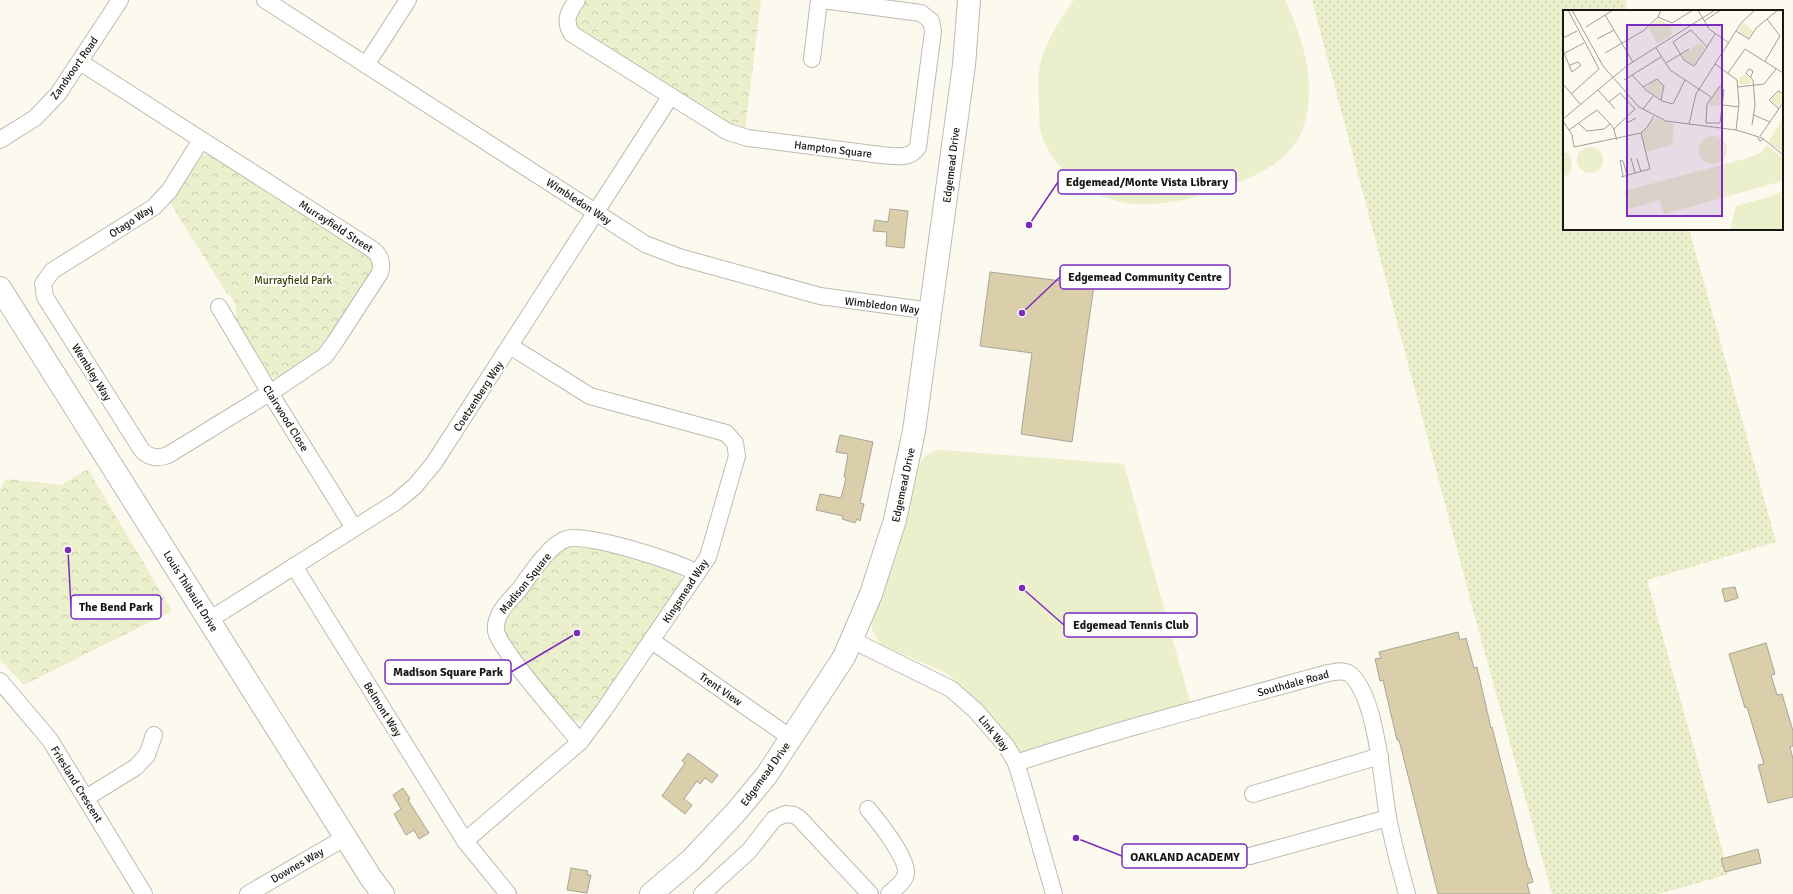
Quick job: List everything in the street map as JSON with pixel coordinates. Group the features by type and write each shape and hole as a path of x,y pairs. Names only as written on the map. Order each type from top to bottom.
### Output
{"street":[{"name":"Zandvoort Road","path":"0,140 35,118 58,94 120,0"},
{"name":"Wimbledon Way","path":"265,0 645,244 679,257 820,296 931,311"},
{"path":"366,65 408,0"},
{"name":"Hampton Square","path":"577,0 569,12 567,19 568,28 572,34 670,97 736,136 894,156 904,156 915,152 918,147 933,31 931,21 921,13 822,0"},
{"path":"812,59 819,0"},
{"name":"Edgemead Drive","path":"651,894 691,860 736,812 766,776 844,657 872,594 895,520 914,431 964,65 969,0"},
{"name":"Murrayfield Street","path":"80,62 372,248 376,252 381,262 380,274 325,356 270,393 168,455 158,458 149,456"},
{"name":"Coetzenberg Way","path":"209,620 396,502 415,486 434,463 670,97"},
{"name":"Otago Way","path":"43,284 52,271 154,207 169,191 201,140"},
{"name":"Wembley Way","path":"43,284 43,293 48,302 141,449 149,456"},
{"name":"Louis Thibault Drive","path":"0,288 383,894"},
{"name":"Clairwood Close","path":"219,307 270,393 354,528"},
{"name":"Kingsmead Way","path":"470,847 580,742 652,641 708,557 737,456 735,443 726,432 590,396 510,346"},
{"name":"Madison Square","path":"580,742 523,674 498,636 496,620 503,608 555,546 572,538 595,540 649,555 687,567 697,573"},
{"name":"Belmont Way","path":"294,566 470,847 508,894"},
{"name":"Link Way","path":"852,640 950,689 989,724 1007,747 1016,763 1054,894"},
{"name":"Trent View","path":"652,641 791,738"},
{"name":"Southdale Road","path":"1016,763 1123,730 1339,671 1350,674 1362,690 1380,756 1388,818 1404,893"},
{"name":"Friesland Crescent","path":"0,680 50,740 144,894"},
{"path":"86,798 136,767 146,754 154,735"},
{"path":"1253,794 1380,756"},
{"path":"868,809 886,832 905,867 904,878 889,894"},
{"path":"702,894 749,851 774,820 785,814 790,814 799,818 870,894"},
{"path":"1250,856 1388,818"},
{"name":"Downes Way","path":"248,894 346,837"}],"green space":[{"path":"586,0 761,0 745,130 733,127 578,29 574,19"},
{"path":"1074,0 1285,0 1302,44 1308,75 1308,106 1301,134 1287,153 1268,168 1223,188 1186,199 1173,202 1135,204 1121,202 1091,190 1066,172 1055,160 1047,147 1041,133 1040,126 1039,77 1041,61 1054,29"},
{"path":"1312,0 1625,0 1628,10 1563,10 1563,230 1689,230 1776,542 1647,580 1729,874 1659,894 1552,894 1476,621"},
{"name":"Murrayfield Park","path":"203,155 211,155 369,255 374,263 373,271 325,345 318,352 279,378 273,378 267,374 236,321 236,308 232,298 226,292 169,201 199,157"},
{"path":"941,450 1124,464 1191,705 1022,754 991,716 948,674 880,644 872,629 872,623 897,553 919,466 927,455"},
{"path":"88,469 172,611 24,685 0,660 0,489 6,479 61,485"},
{"path":"576,542 675,569 681,574 683,582 590,719 581,722 576,722 567,716 507,641 503,630 507,619 562,547"}],"building":[{"path":"890,209 908,211 904,248 886,246 887,232 873,231 875,220 888,222"},
{"path":"990,272 1094,285 1072,442 1021,434 1032,353 980,346"},
{"path":"840,435 873,442 860,503 864,504 860,521 857,519 855,523 842,519 843,516 816,510 820,494 841,498 846,478 844,477 848,454 836,452"},
{"path":"1735,587 1738,598 1725,602 1722,589"},
{"path":"1458,632 1460,640 1466,638 1474,668 1477,667 1491,728 1492,727 1528,868 1533,882 1527,884 1530,894 1438,894 1399,740 1397,740 1383,680 1380,681 1375,659 1381,658 1379,652"},
{"path":"1766,643 1775,674 1771,675 1777,695 1782,694 1793,731 1793,746 1790,747 1793,759 1793,797 1768,803 1758,765 1764,764 1729,654"},
{"path":"688,753 718,775 712,783 705,778 700,784 697,781 684,799 692,805 685,814 662,796 685,763 682,761"},
{"path":"403,788 410,799 408,800 429,833 419,839 414,830 406,835 394,814 401,809 393,795"},
{"path":"1758,849 1761,863 1725,872 1721,859"},
{"path":"571,868 588,871 587,875 591,875 587,893 567,890"}],"place":[{"name":"Edgemead/Monte Vista Library","path":"1029,225"},
{"name":"Edgemead Community Centre","path":"1022,313"},
{"name":"The Bend Park","path":"68,550"},
{"name":"Edgemead Tennis Club","path":"1022,588"},
{"name":"Madison Square Park","path":"577,633"},
{"name":"OAKLAND ACADEMY","path":"1076,838"}]}
